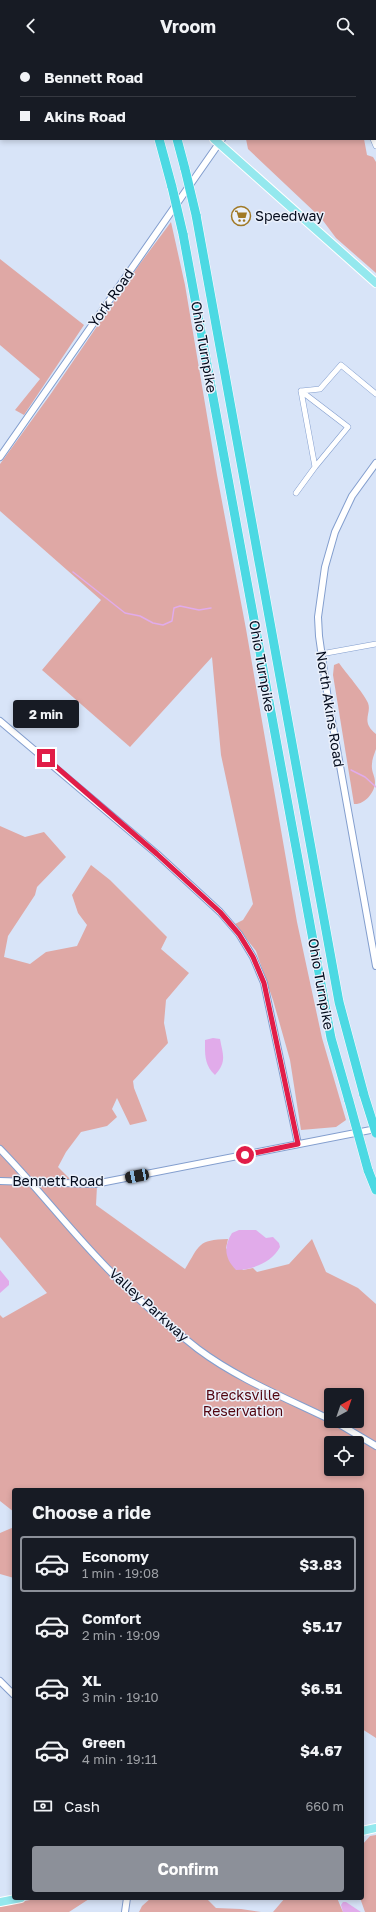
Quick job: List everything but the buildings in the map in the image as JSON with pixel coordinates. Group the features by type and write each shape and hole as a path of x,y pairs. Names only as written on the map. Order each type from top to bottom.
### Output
{"highway":[{"name":"Ohio Turnpike","path":"159,140 183,234 330,1030 368,1170 376,1190"},
{"name":"Ohio Turnpike","path":"177,140 196,215 339,1002 364,1095 376,1133"}],"main road":[{"path":"218,140 376,282"},
{"path":"364,1831 376,1828"},
{"path":"0,1902 12,1900"}],"street":[{"name":"York Road","path":"0,457 218,140"},
{"path":"301,391 320,389 340,365 376,394"},
{"path":"296,494 315,467 348,427 301,391"},
{"path":"301,391 315,467"},
{"name":"North Akins Road","path":"376,463 360,483 342,515 335,532 325,567 318,617 321,654 376,966"},
{"path":"321,654 375,645 376,651"},
{"path":"0,721 157,854 220,912 239,934 253,957 264,983 298,1144"},
{"name":"Bennett Road","path":"0,1181 95,1184 376,1129"},
{"name":"Valley Parkway","path":"0,1148 119,1281 198,1349 224,1366 260,1386 324,1416"},
{"name":"Valley Parkway","path":"346,1428 376,1446"},
{"path":"0,1681 12,1693"},
{"path":"125,1912 126,1900"}],"green space":[{"path":"246,140 364,140 367,155 373,157 376,162 376,273 336,238 321,218 248,149"},
{"path":"171,222 185,285 217,475 246,629 297,922 322,1038 346,1120 336,1127 301,1130 290,1060 273,1000 256,951 235,924 243,920 253,904 221,755 212,657 130,747 42,670 101,600 0,511 0,464 50,395 139,265"},
{"path":"0,259 84,325 24,415 15,410 40,379 0,345"},
{"path":"339,663 366,699 369,707 367,721 371,729 376,734 376,749 372,767 375,786 368,798 362,803 358,804 354,804 333,675 334,665"},
{"name":"Brecksville Reservation","path":"0,826 25,837 44,832 66,857 37,887 35,895 8,936 4,957 30,964 46,952 77,946 87,925 78,913 72,895 91,865 110,880 167,937 161,949 189,973 166,1000 164,1023 168,1043 133,1081 134,1088 147,1121 130,1125 117,1098 112,1109 117,1117 107,1126 81,1132 66,1152 58,1167 76,1185 97,1186 96,1205 185,1269 200,1245 210,1241 228,1239 226,1248 243,1270 253,1268 257,1272 289,1264 312,1239 326,1272 358,1288 376,1304 376,1738 364,1730 364,1488 12,1488 12,1510 0,1501 0,1315 3,1318 47,1293 0,1237"},
{"path":"12,1528 12,1577 0,1574 0,1533"},
{"path":"376,1835 376,1912 365,1912 361,1900 364,1900 364,1843 370,1836"},
{"path":"30,1900 87,1900 69,1912 0,1912 0,1906"},
{"path":"149,1900 208,1900 216,1908 241,1909 261,1912 139,1912 142,1906"},
{"path":"283,1900 338,1900 343,1912 273,1912"}],"shaded area":[{"path":"213,1038 220,1039 223,1054 223,1062 215,1075 207,1063 205,1055 205,1040"},
{"path":"239,1230 256,1230 266,1238 273,1237 279,1243 280,1247 277,1252 267,1261 249,1269 236,1270 229,1262 226,1248 232,1233"},
{"path":"0,1270 9,1281 9,1285 0,1293"},
{"path":"343,1902 346,1902 361,1912 343,1912 341,1905"}],"waterway":[{"path":"73,572 125,613 140,616 153,623 163,625 172,621 174,608 180,606 199,610 211,608"},
{"path":"351,770 365,777 376,787"}],"place":[{"name":"Speedway","path":"241,216"}],"route":[{"path":"46,758 157,854 220,912 239,934 253,957 264,983 298,1144 245,1155"}]}
